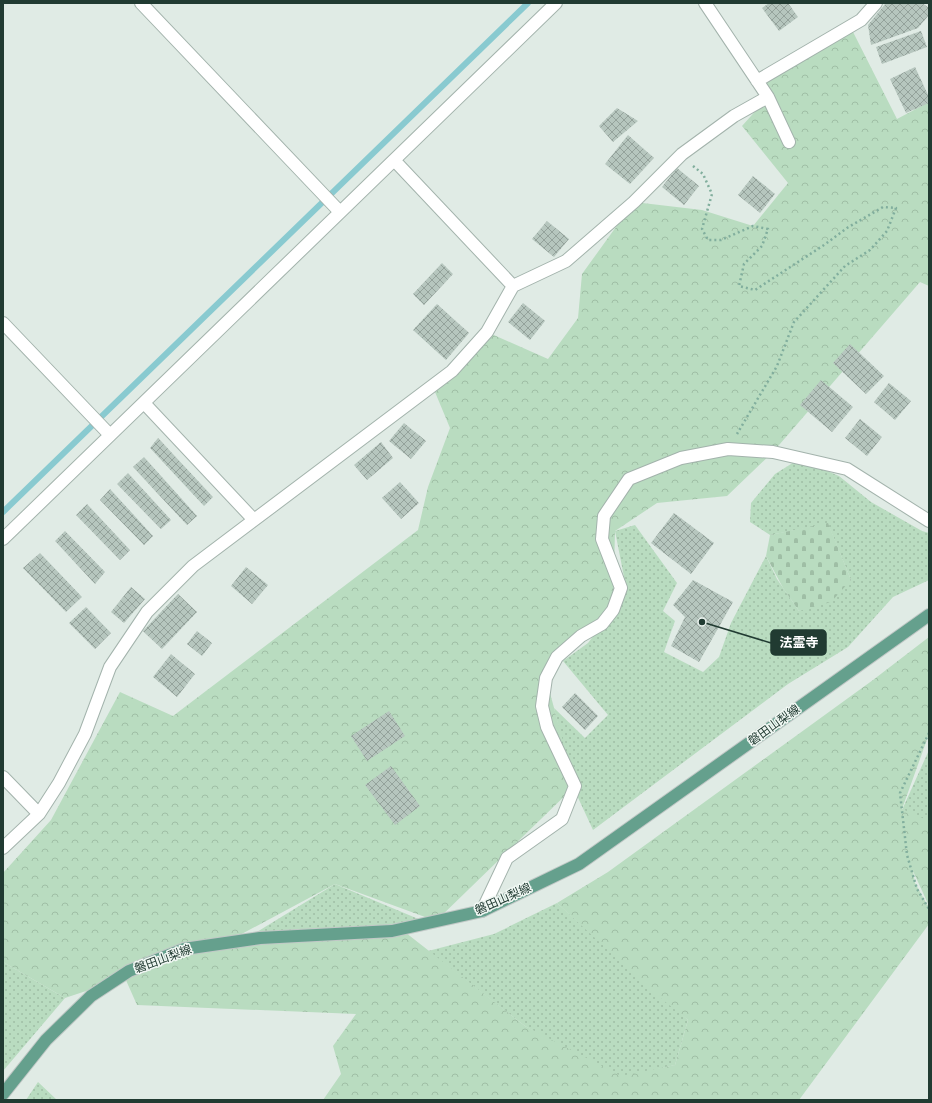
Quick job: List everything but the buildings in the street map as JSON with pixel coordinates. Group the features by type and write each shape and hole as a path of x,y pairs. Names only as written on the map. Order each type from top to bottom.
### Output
{"main road":[{"name":"磐田山梨線","path":"3,1094 46,1040 91,996 129,971 184,949 260,938 392,931 482,911 579,864 929,615"}],"street":[{"path":"141,3 340,212"},
{"path":"3,539 556,3"},
{"path":"705,3 768,97 789,142"},
{"path":"757,81 861,20 876,3"},
{"path":"3,848 39,814 59,783 85,734 110,668 147,612 193,566 452,371 487,332 513,286 566,261 634,202 682,154 734,116 768,97"},
{"path":"394,160 513,286"},
{"path":"3,323 110,435"},
{"path":"144,402 254,520"},
{"path":"482,911 507,858 562,819 575,786 547,727 542,706 546,678 557,657 581,636 602,624 613,610 621,588 602,538 604,516 629,479 681,458 728,449 773,452 847,469 929,521"},
{"path":"3,777 39,814"}],"path":[{"path":"682,154 689,163 702,174 712,194 702,229 708,240 720,240 752,226 768,229 762,246 744,264 739,286 755,290 824,245 847,228 883,207 896,208 886,231 870,250 845,266 794,322 777,366 728,449"},
{"path":"929,733 900,793 907,855 917,889 929,909"}],"green space":[{"path":"850,26 897,119 929,102 929,286 920,282 773,452 727,496 657,503 615,531 613,610 546,678 575,786 436,921 335,884 223,944 401,929 525,1026 621,1076 675,1065 688,1020 658,996 557,903 608,872 873,680 929,637 929,734 902,809 929,821 929,906 913,871 915,883 929,908 929,924 799,1100 323,1100 341,1074 333,1046 356,1014 137,1005 125,978 65,998 3,962 3,873 51,820 120,692 173,716 418,530 428,487 450,428 435,392 487,332 548,359 578,318 582,274 634,202 702,210 753,226 788,183 742,126 768,97 765,76"},
{"path":"799,459 839,476 871,502 922,531 929,533 929,580 893,597 848,647 788,684 593,830 574,789 554,708 585,738 608,715 563,661 588,643 613,610 625,582 615,531 635,525 677,583 663,611 675,621 664,652 703,672 719,657 731,623 766,556 777,579 799,611 851,580 828,524 770,535 750,522 751,503 775,474"},
{"path":"828,523 851,580 831,602 799,611 783,588 766,556 770,535"},
{"path":"929,750 929,822 902,810"},
{"path":"335,884 428,923 397,930 317,928 244,940"},
{"path":"557,903 688,1020 675,1065 615,1079 525,1026 428,951 494,934"},
{"path":"3,962 65,998 3,1071"},
{"path":"38,1082 57,1100 26,1100"}],"waterway":[{"path":"3,512 528,3"}],"place":[{"name":"法霊寺","path":"702,622"}]}
